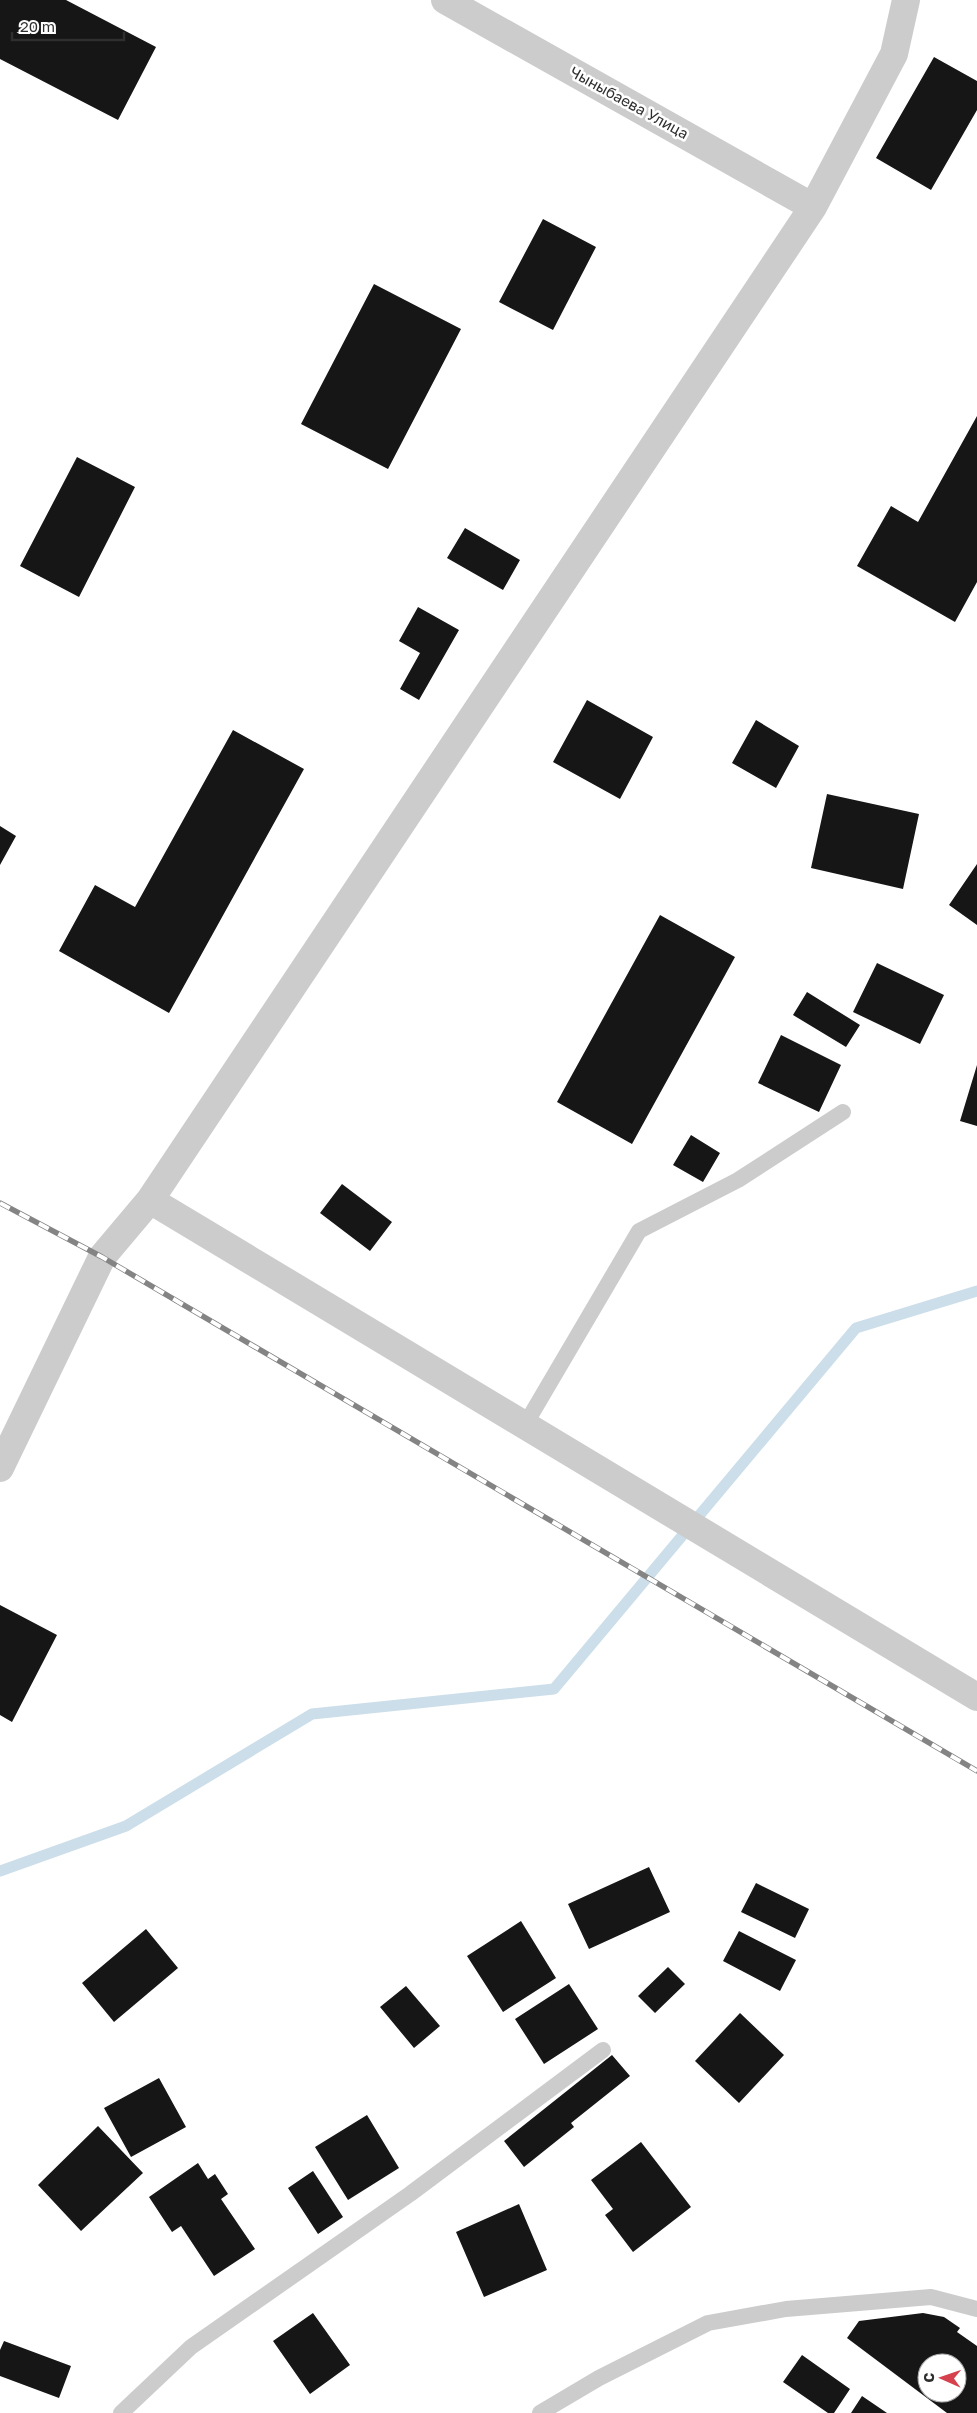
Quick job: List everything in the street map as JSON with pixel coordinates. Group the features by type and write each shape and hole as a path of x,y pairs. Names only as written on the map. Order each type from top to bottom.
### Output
{"street":[{"name":"Чыныбаева Улица","path":"446,0 813,207"},
{"path":"0,1466 102,1258 150,1200 813,207 894,54 906,0"},
{"path":"150,1200 977,1697"}],"lane":[{"path":"525,1425 639,1231 738,1180 843,1112"},
{"path":"121,2413 191,2347 410,2194 603,2050"},
{"path":"540,2413 599,2378 708,2323 786,2309 931,2297 977,2309"}],"building":[{"path":"0,0 66,0 156,47 118,120 0,59"},
{"path":"934,57 977,81 977,110 931,190 876,158"},
{"path":"543,219 596,247 553,330 499,302"},
{"path":"374,284 461,329 388,469 301,424"},
{"path":"977,416 977,582 955,622 857,566 891,506 918,522"},
{"path":"77,457 135,487 79,597 20,566"},
{"path":"465,528 520,560 503,590 447,558"},
{"path":"418,607 459,630 419,700 400,689 420,653 399,641"},
{"path":"587,700 653,737 620,799 553,762"},
{"path":"756,720 799,746 776,788 732,763"},
{"path":"233,730 304,769 169,1013 59,951 95,885 135,907"},
{"path":"827,794 919,814 903,889 811,868"},
{"path":"0,826 16,836 0,865"},
{"path":"977,864 977,925 949,905"},
{"path":"660,915 735,957 632,1144 557,1102"},
{"path":"877,963 944,995 920,1044 853,1012"},
{"path":"807,992 860,1025 846,1047 793,1015"},
{"path":"781,1035 841,1065 819,1112 758,1083"},
{"path":"977,1065 977,1126 960,1121"},
{"path":"691,1135 720,1153 703,1182 673,1165"},
{"path":"342,1184 392,1222 370,1251 320,1213"},
{"path":"0,1605 57,1635 12,1722 0,1715"},
{"path":"649,1867 670,1912 589,1949 568,1904"},
{"path":"756,1883 809,1909 795,1938 741,1912"},
{"path":"521,1921 556,1978 503,2012 467,1956"},
{"path":"146,1929 178,1968 114,2022 82,1983"},
{"path":"739,1931 796,1960 780,1991 723,1961"},
{"path":"668,1967 685,1984 655,2013 638,1996"},
{"path":"569,1984 598,2029 544,2064 515,2019"},
{"path":"406,1986 440,2026 414,2048 380,2007"},
{"path":"740,2013 784,2055 739,2103 695,2061"},
{"path":"612,2055 630,2076 571,2123 574,2127 524,2167 504,2141"},
{"path":"159,2078 186,2127 131,2157 104,2108"},
{"path":"367,2115 399,2168 348,2200 315,2147"},
{"path":"98,2126 143,2173 81,2231 38,2185"},
{"path":"641,2142 691,2207 633,2252 605,2215 613,2209 591,2180"},
{"path":"198,2163 208,2179 215,2174 228,2194 221,2199 255,2249 214,2276 181,2226 172,2232 149,2197"},
{"path":"313,2171 343,2217 318,2234 288,2188"},
{"path":"519,2204 547,2270 484,2297 456,2232"},
{"path":"313,2313 350,2365 310,2394 273,2341"},
{"path":"923,2313 944,2317 960,2328 957,2332 977,2346 977,2413 947,2413 934,2403 967,2403 967,2353 917,2353 917,2390 847,2338 859,2321"},
{"path":"4,2341 71,2366 59,2398 0,2376 0,2350"},
{"path":"802,2355 850,2389 834,2413 828,2413 783,2382"},
{"path":"862,2396 887,2413 851,2413"}],"waterway":[{"path":"0,1871 126,1826 312,1714 554,1689 856,1328 977,1291"}],"railway":[{"path":"0,1203 102,1257 977,1771"}]}
